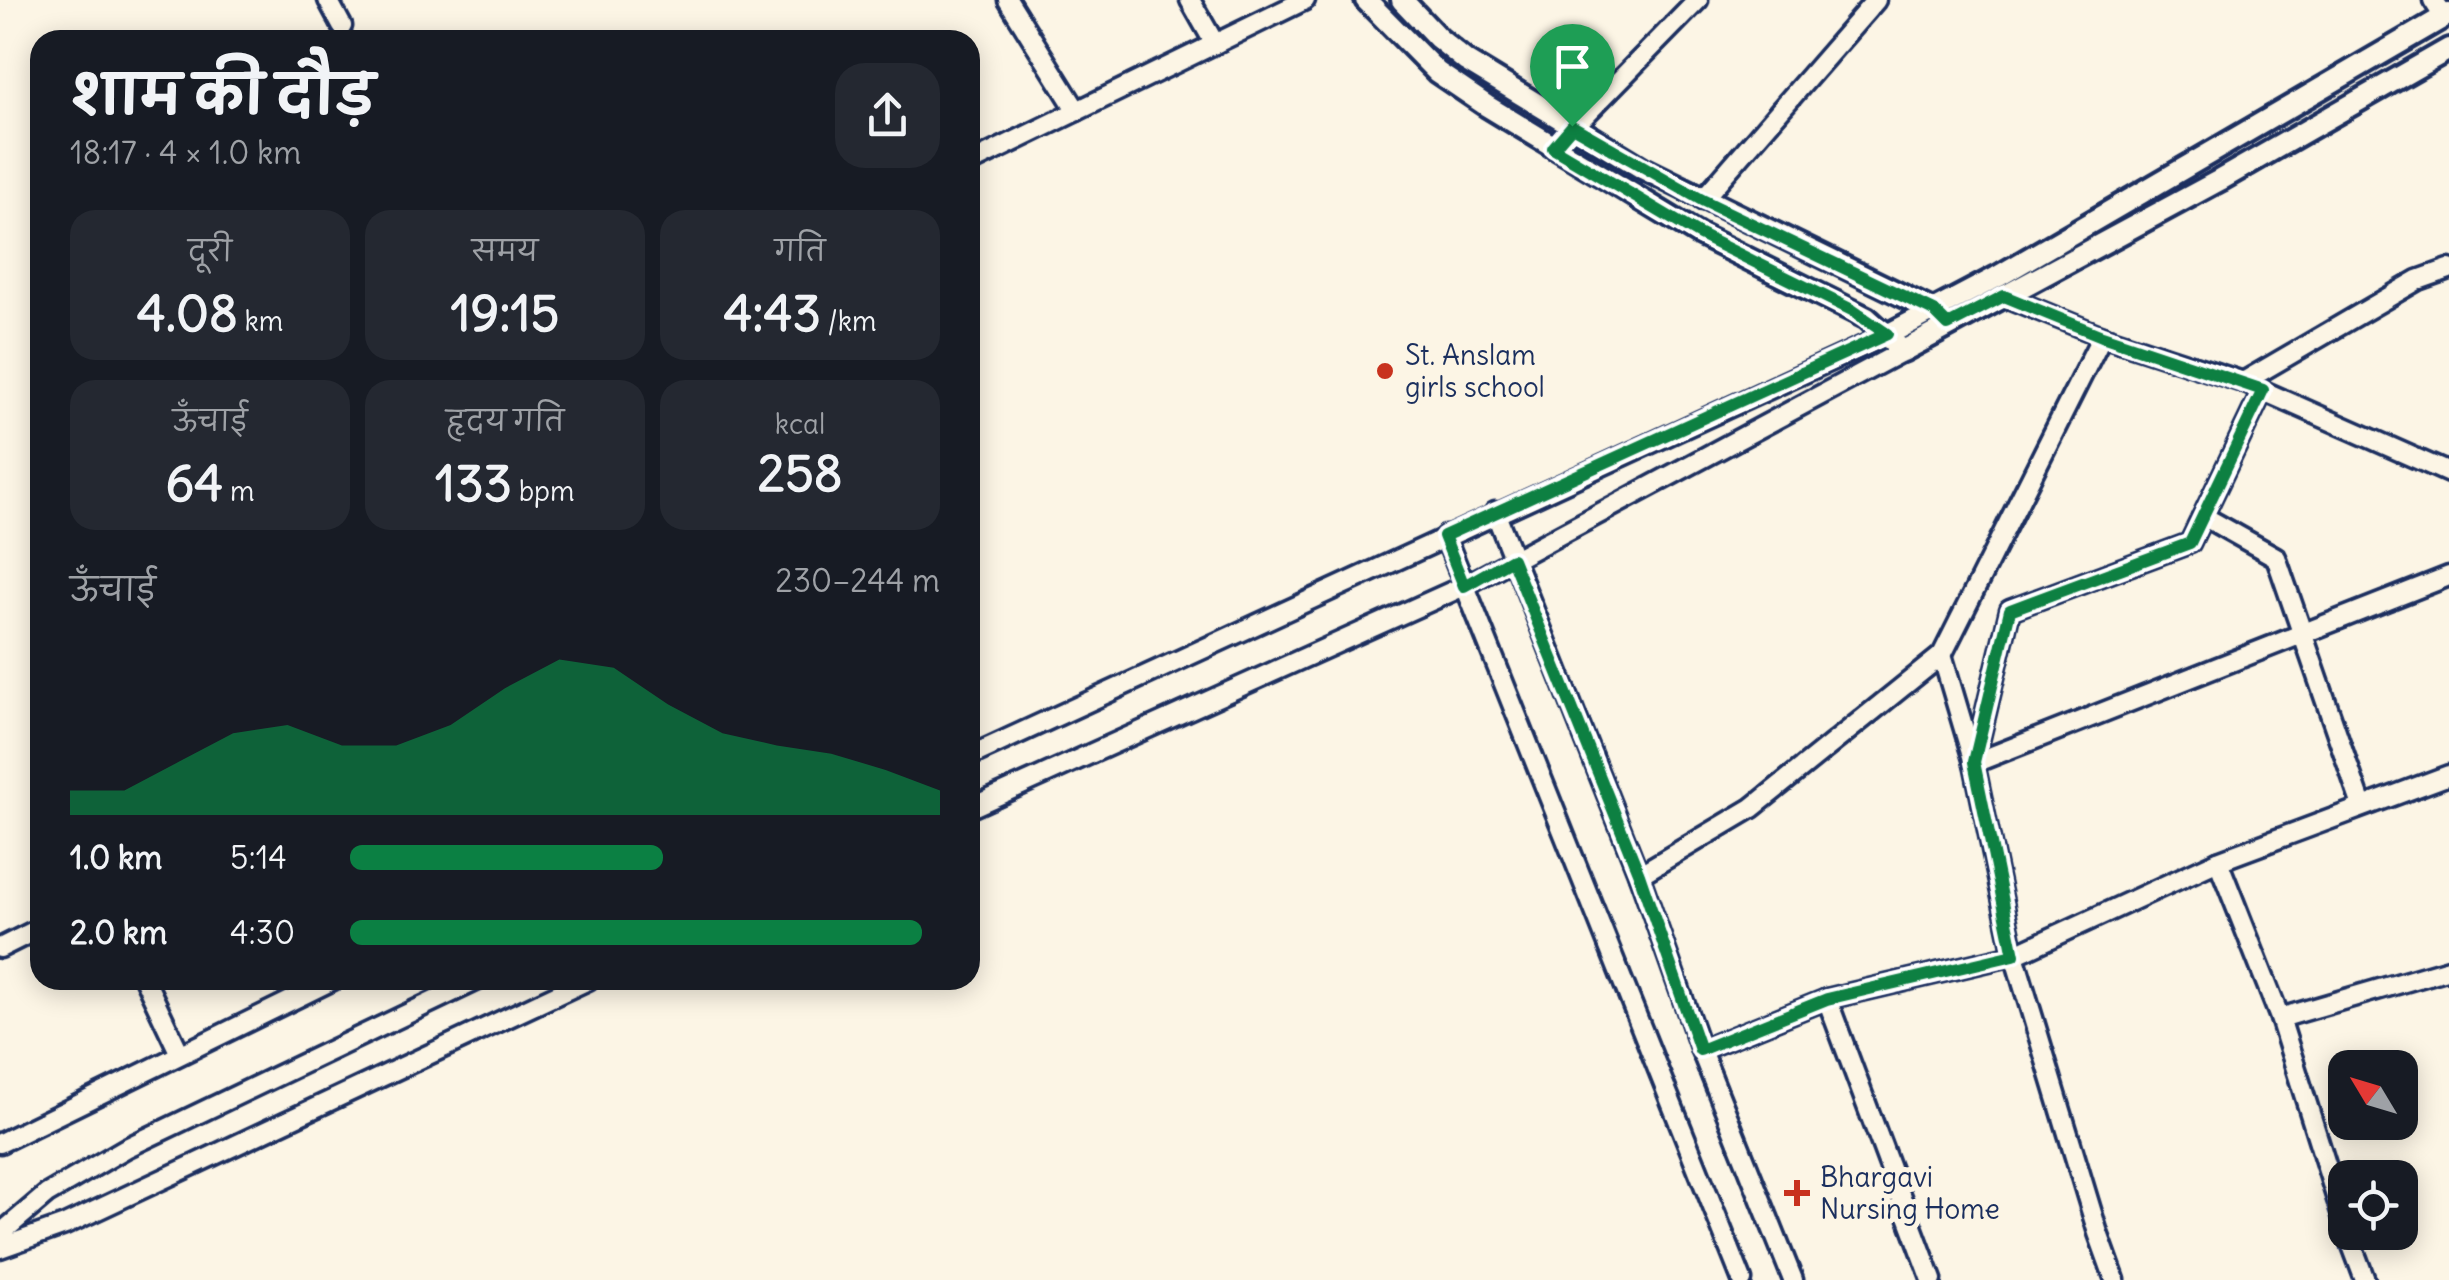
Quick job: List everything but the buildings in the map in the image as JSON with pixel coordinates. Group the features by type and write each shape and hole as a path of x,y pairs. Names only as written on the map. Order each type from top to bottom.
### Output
{"street":[{"path":"328,0 342,26"},
{"path":"1008,0 1077,111"},
{"path":"1190,0 1215,44"},
{"path":"980,157 1305,0"},
{"path":"1366,0 1437,72 1553,148 1698,234 1852,310 1887,334 1903,351"},
{"path":"1402,0 1466,61 1572,126 1702,200 1941,318"},
{"path":"1553,148 1698,0"},
{"path":"1702,200 1876,0"},
{"path":"980,804 1464,586 1903,351 1941,318 2442,10"},
{"path":"980,751 1887,334 2004,296 2449,50"},
{"path":"2243,382 2418,280 2446,276"},
{"path":"2004,296 2102,336 2243,382 2449,472"},
{"path":"1639,874 1752,808 1942,655 2102,336"},
{"path":"1974,762 2010,610 2190,543 2263,390"},
{"path":"1496,512 1639,874 1700,1050 1793,1280"},
{"path":"2203,516 2276,558 2362,806"},
{"path":"1444,536 1742,1280"},
{"path":"1974,762 2449,576"},
{"path":"1942,655 1974,762 2014,955 2098,1233 2116,1280"},
{"path":"1700,1050 1827,999 2014,955 2218,861 2449,775"},
{"path":"2218,861 2280,1018 2328,1171"},
{"path":"0,948 30,933"},
{"path":"2280,1018 2447,975"},
{"path":"150,990 180,1054"},
{"path":"0,1142 311,990"},
{"path":"0,1234 47,1194 126,1148 457,990"},
{"path":"0,1248 65,1225 567,990"},
{"path":"1827,999 1932,1280"},
{"path":"2354,1250 2365,1280"}],"place":[{"name":"St. Anslam girls school","path":"1385,371"},
{"name":"Bhargavi Nursing Home","path":"1797,1193"}],"route":[{"path":"1572,126 1702,200 1934,311 1948,325 2004,296 2102,336 2263,390 2190,543 2010,610 1974,762 2014,955 1827,999 1700,1050 1639,874 1512,559 1464,586 1444,536 1887,334 1852,310 1698,234 1553,148 1572,126"}]}
